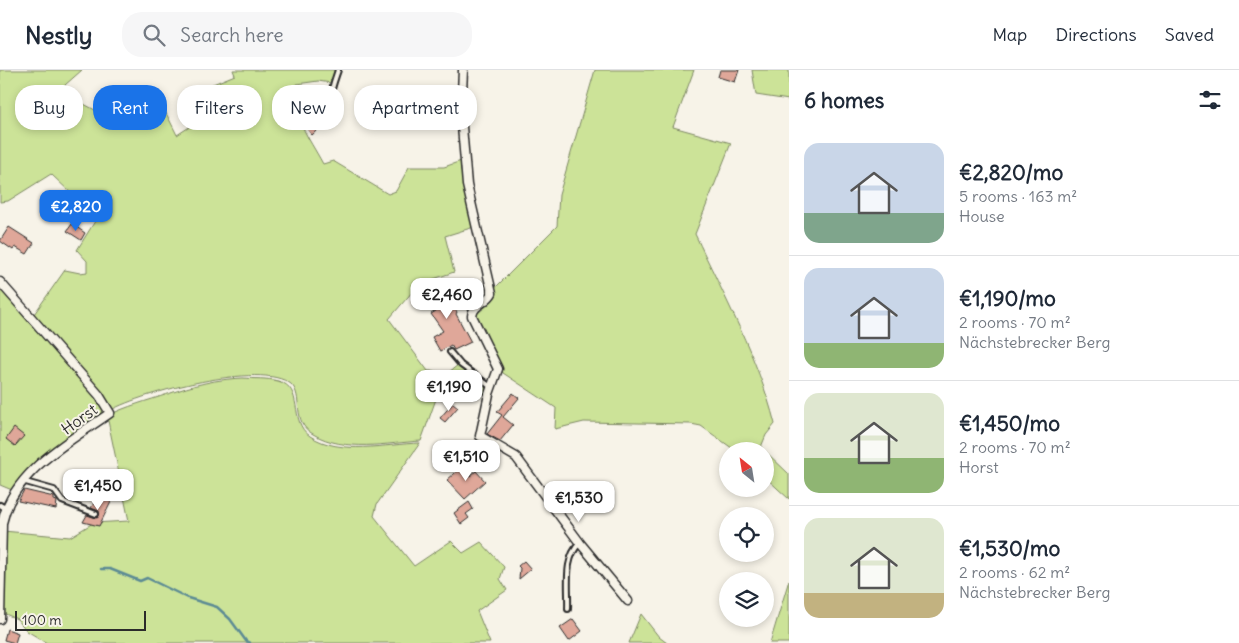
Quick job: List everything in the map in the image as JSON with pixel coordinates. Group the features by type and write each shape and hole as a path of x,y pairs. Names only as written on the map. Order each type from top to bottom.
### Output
{"street":[{"path":"462,85 463,70"},
{"path":"462,130 467,185 492,293 489,298 473,311 472,316 498,369 491,387 480,436 516,457 580,543 628,601"},
{"name":"Horst","path":"0,282 99,394 110,413 36,465 2,507 0,619"}],"lane":[{"path":"333,85 338,70"},
{"path":"450,352 461,365 491,387"},
{"path":"22,481 54,490 62,501 96,514"},
{"path":"568,609 568,560 572,551 580,543"}],"green space":[{"path":"0,70 82,70 65,85 15,85 15,130 83,130 83,104 93,109 93,130 167,130 167,115 177,135 185,130 262,130 262,85 210,85 235,75 233,70 335,70 331,83 318,81 297,85 272,85 272,130 304,130 323,164 333,161 388,194 396,191 409,167 444,167 464,160 474,227 445,236 454,272 419,284 389,319 428,371 449,372 458,365 489,387 488,393 436,399 421,441 380,445 339,443 325,440 313,434 302,423 295,389 291,384 276,378 255,376 229,377 201,382 148,395 111,410 32,317 65,270 80,273 87,272 87,261 77,250 97,218 51,174 8,201 0,202"},
{"path":"595,70 694,70 673,127 731,143 695,234 740,328 768,399 775,424 763,442 723,442 701,426 691,424 584,422 555,429 556,408 503,373 477,324 475,316 489,304 494,294 494,289 557,226 559,195"},
{"path":"752,70 789,70 789,100 756,95"},
{"path":"0,289 5,289 108,410 43,455 21,477 12,490 0,485"},
{"path":"243,378 274,380 286,385 291,390 303,430 322,442 335,446 349,447 420,443 377,504 374,516 414,566 451,541 463,553 481,542 504,567 500,579 507,590 477,611 490,643 47,643 27,631 17,619 3,613 3,531 70,537 93,523 129,521 107,416 130,406 196,385"},
{"path":"774,460 789,474 789,499 774,485"},
{"path":"789,580 789,643 770,643"},
{"path":"641,614 659,637 667,643 629,643"}],"building":[{"path":"720,70 739,70 735,82 718,77"},
{"path":"308,130 317,130 312,135"},
{"path":"72,224 85,233 81,240 67,231"},
{"path":"9,227 34,243 27,254 15,247 13,250 0,241"},
{"path":"437,281 441,287 445,285 454,299 450,302 457,312 456,314 471,342 454,350 451,345 440,351 432,337 443,331 431,314 439,309 426,289"},
{"path":"513,393 519,398 503,417 513,425 500,441 487,434 502,415 497,412"},
{"path":"453,403 458,407 445,422 440,418"},
{"path":"14,428 24,436 15,446 6,439"},
{"path":"462,467 470,476 476,471 485,481 465,499 447,480"},
{"path":"24,490 54,497 54,500 57,501 56,509 18,501"},
{"path":"99,495 111,502 99,526 83,522 87,515 96,518 99,516 99,511 91,508"},
{"path":"469,502 473,509 466,514 469,518 461,524 454,513"},
{"path":"524,561 531,569 519,579 520,568 518,566"},
{"path":"573,619 582,631 569,641 560,628"},
{"path":"7,629 18,633 15,643 4,640"}],"waterway":[{"path":"101,569 110,569 140,581 147,578 188,598 217,607 230,619 246,641 250,643"}]}
